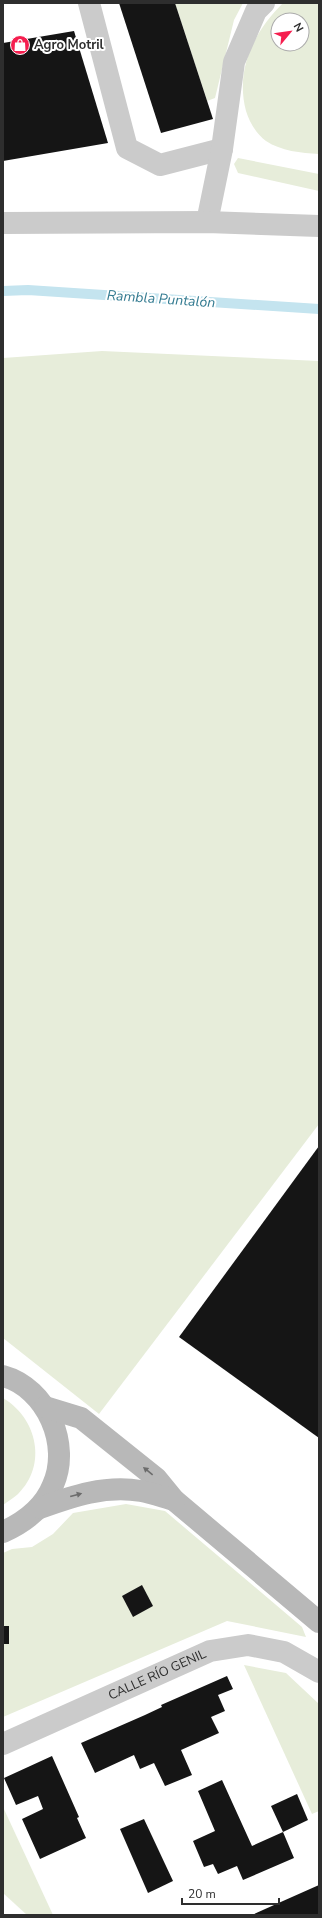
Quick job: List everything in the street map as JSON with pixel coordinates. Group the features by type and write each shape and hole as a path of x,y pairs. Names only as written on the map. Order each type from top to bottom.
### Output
{"street":[{"path":"88,3 127,148 160,165 222,150"},
{"path":"208,222 222,150 234,62 256,11 264,3"},
{"path":"3,223 208,222 319,226"},
{"path":"3,1532 21,1524 40,1508 54,1485 60,1458 57,1432 45,1407 29,1390 5,1374"},
{"path":"45,1407 81,1418 156,1478 174,1500 319,1622"},
{"path":"40,1508 74,1495 105,1489 141,1491 174,1500"},
{"name":"CALLE RÍO GENIL","path":"3,1744 210,1651 248,1645 284,1652 318,1667"}],"green space":[{"path":"175,3 243,3 234,20 215,98 207,101"},
{"path":"283,3 319,3 319,154 285,149 266,141 259,135 249,119 243,95 245,66 263,26 270,18 270,52 310,52 310,12 275,12"},
{"path":"238,158 319,174 319,191 238,173 234,164"},
{"path":"102,351 319,361 319,1124 99,1414 3,1338 3,358"},
{"path":"3,1398 15,1407 24,1417 31,1430 35,1456 33,1470 27,1482 15,1497 3,1505"},
{"path":"126,1504 165,1511 302,1627 306,1637 227,1621 3,1717 3,1553 12,1549 32,1547 53,1534 73,1513"},
{"path":"244,1665 286,1673 319,1704 319,1811 312,1814"},
{"path":"3,1807 53,1915 27,1915 3,1893"}],"building":[{"path":"119,3 175,3 213,119 161,133"},
{"path":"74,31 108,143 3,161 3,43"},
{"path":"319,1146 319,1438 179,1337"},
{"path":"142,1585 153,1606 133,1617 122,1596"},
{"path":"3,1626 9,1626 9,1644 3,1644"},
{"path":"227,1676 233,1689 218,1695 225,1711 211,1717 219,1733 181,1750 192,1775 165,1786 154,1763 140,1769 134,1755 95,1773 81,1743 145,1715 162,1707 161,1705"},
{"path":"52,1756 79,1817 77,1818 86,1838 40,1859 22,1819 43,1809 38,1796 16,1805 4,1778"},
{"path":"222,1780 252,1846 283,1832 294,1858 243,1880 237,1866 218,1874 213,1864 204,1867 193,1841 215,1831 198,1791"},
{"path":"297,1794 308,1820 283,1832 271,1806"},
{"path":"144,1819 173,1881 148,1893 120,1829"},
{"path":"319,1885 319,1915 252,1915 283,1901"}],"waterway":[{"name":"Rambla Puntalón","path":"3,291 28,290 319,309"}],"place":[{"name":"Agro Motril","path":"20,45"}]}
